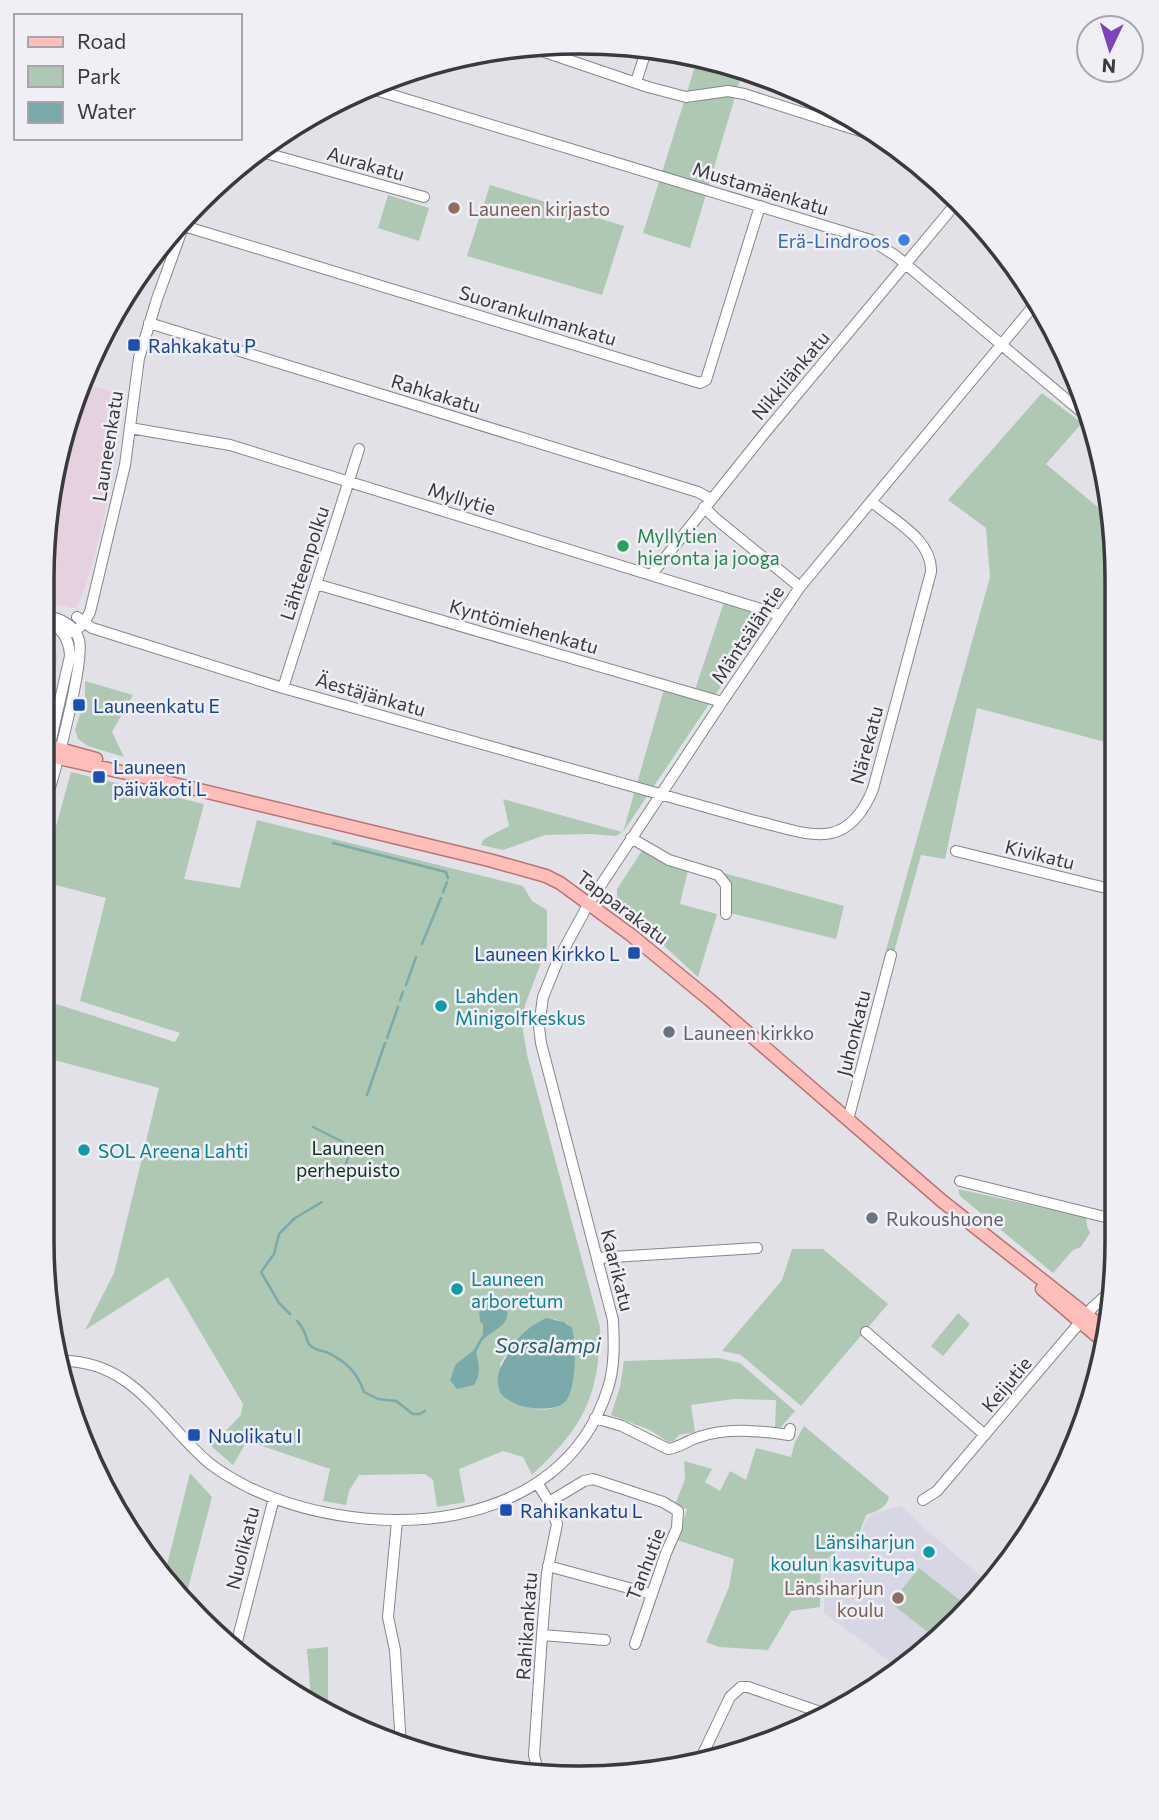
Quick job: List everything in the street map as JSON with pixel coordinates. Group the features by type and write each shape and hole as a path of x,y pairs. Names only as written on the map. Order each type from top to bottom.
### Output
{"main road":[{"name":"Tapparakatu","path":"54,755 116,764 138,775 534,873 560,883 710,1000 994,1244 1009,1253 1084,1318 1096,1333"},
{"name":"Tapparakatu","path":"1084,1318 1098,1326"}],"street":[{"path":"554,55 686,97 728,91 843,126"},
{"path":"636,82 644,58"},
{"name":"Mustamäenkatu","path":"383,92 871,240 905,264 1076,407"},
{"name":"Aurakatu","path":"272,155 424,197"},
{"name":"Suorankulmankatu","path":"190,228 700,383 706,380 760,206"},
{"name":"Nikkilänkatu","path":"652,574 952,209"},
{"name":"Launeenkatu","path":"70,630 81,620 91,603 125,465 139,358 179,241"},
{"name":"Mäntsäläntie","path":"589,903 800,587 1030,310"},
{"name":"Rahkakatu","path":"149,323 698,492 708,503 716,519 800,587"},
{"name":"Myllytie","path":"130,428 230,445 780,615"},
{"name":"Lähteenpolku","path":"283,688 359,449"},
{"name":"Närekatu","path":"661,793 811,834 832,833 846,828 858,819 866,808 932,564 922,544 872,502"},
{"name":"Kyntömiehenkatu","path":"316,583 722,702"},
{"name":"Äestäjänkatu","path":"81,620 97,630 283,688 661,793"},
{"path":"54,623 70,630 79,642 79,659 54,741"},
{"path":"631,838 670,860 722,878 727,893 726,914"},
{"name":"Kivikatu","path":"957,851 1105,888"},
{"name":"Kaarikatu","path":"68,1361 89,1363 113,1372 135,1388 209,1462 230,1478 274,1498 331,1513 397,1521 448,1517 484,1508 538,1484 564,1462 588,1432 595,1418 608,1387 614,1350 613,1320 539,1027 546,985 589,903"},
{"name":"Juhonkatu","path":"848,1120 891,955"},
{"path":"960,1181 1105,1217"},
{"path":"597,1258 757,1248"},
{"name":"Keijutie","path":"923,1500 937,1492 1101,1300"},
{"path":"866,1332 985,1435"},
{"path":"595,1418 622,1426 668,1449 700,1436 718,1433 766,1432 789,1435 790,1429"},
{"name":"Tanhutie","path":"549,1502 584,1481 593,1479 663,1502 678,1511 680,1517 677,1528 635,1644"},
{"name":"Rahikankatu","path":"537,1764 534,1755 542,1635 548,1566 557,1524 549,1502 538,1484"},
{"name":"Nuolikatu","path":"238,1639 274,1498"},
{"path":"397,1521 388,1617 395,1650 400,1734"},
{"path":"548,1566 651,1594"},
{"path":"542,1635 605,1640"},
{"path":"704,1751 730,1697 741,1687 815,1710"}],"shaded area":[{"path":"91,386 123,394 115,470 94,558 81,599 76,607 54,603 55,545 64,477"},
{"path":"54,640 58,658 54,675"},
{"name":"Länsiharjun koulu","path":"901,1506 982,1577 951,1612 891,1662 824,1613 823,1564 860,1536 866,1520 872,1514"}],"green space":[{"path":"695,67 740,80 690,248 643,233"},
{"path":"490,185 624,226 602,295 467,256"},
{"path":"388,195 429,208 419,241 378,228"},
{"path":"1042,393 1080,422 1081,424 1046,464 1100,509 1105,580 1105,742 977,708 945,859 921,855 894,952 886,950 990,577 986,528 948,500"},
{"path":"724,602 769,615 623,832 665,686 694,693"},
{"path":"85,681 133,695 112,732 124,757 88,746 78,739 75,730 85,699"},
{"name":"Launeen perhepuisto","path":"71,772 204,804 184,879 240,888 257,820 523,886 532,901 547,910 547,947 525,1005 523,1031 527,1055 600,1327 596,1374 585,1410 564,1442 532,1475 523,1457 503,1451 459,1469 465,1502 437,1507 433,1480 425,1474 359,1475 349,1491 346,1505 323,1501 330,1469 247,1441 233,1465 211,1446 241,1415 243,1404 168,1277 85,1330 114,1273 159,1088 54,1060 54,1003 175,1042 180,1033 80,1001 106,898 54,885 54,834","holes":["555,1319 568,1324 572,1380 568,1394 561,1404 548,1409 531,1408 507,1400 500,1364 513,1344"]},
{"path":"503,799 622,832 616,836 545,835 503,850 481,845 484,839 509,826"},
{"path":"643,849 688,870 680,904 717,914 698,977 617,903 617,889"},
{"path":"720,872 844,906 836,939 730,913 731,882"},
{"path":"958,1189 1086,1217 1090,1233 1081,1247 1073,1250 1053,1273 960,1196"},
{"path":"792,1249 823,1249 888,1304 801,1406 741,1355 722,1351 782,1280"},
{"path":"958,1313 970,1324 943,1356 931,1346"},
{"path":"718,1358 740,1363 795,1411 780,1428 775,1428 776,1400 734,1399 691,1405 695,1432 679,1435 674,1441 668,1442 650,1430 611,1415 620,1387 624,1361"},
{"path":"804,1426 889,1497 888,1501 880,1509 866,1515 858,1536 821,1563 820,1607 791,1611 768,1650 719,1647 706,1642 729,1587 734,1559 677,1540 687,1509 675,1505 685,1479 684,1461 712,1469 705,1482 720,1491 730,1471 746,1480 756,1448 791,1457 795,1442"},
{"path":"190,1473 212,1497 188,1590 167,1565"},
{"path":"919,1568 961,1601 929,1633 891,1603"},
{"path":"328,1647 328,1701 310,1691 307,1649"}],"water":[{"path":"492,1299 506,1305 507,1318 482,1341 476,1352 479,1369 474,1385 457,1389 450,1380 456,1364 473,1351 483,1334 479,1310 487,1300"},
{"name":"Sorsalampi","path":"546,1318 564,1322 572,1328 574,1377 565,1402 550,1408 529,1408 503,1396 499,1389 498,1375 519,1338"}],"waterway":[{"path":"333,843 446,872 448,878"},
{"path":"443,892 447,882"},
{"path":"422,944 441,898"},
{"path":"406,985 416,957"},
{"path":"400,1000 403,992"},
{"path":"387,1038 398,1007"},
{"path":"367,1095 385,1043"},
{"path":"313,1127 353,1147"},
{"path":"346,1163 353,1147"},
{"path":"290,1314 279,1303 261,1272 274,1254 279,1234 295,1218 322,1202"},
{"path":"297,1321 310,1345 345,1363 358,1379 364,1392 378,1399 396,1401 413,1414 425,1411"}],"place":[{"name":"Launeen kirjasto","path":"454,208"},
{"name":"Erä-Lindroos","path":"904,240"},
{"name":"Rahkakatu P","path":"134,345"},
{"name":"Myllytien hieronta ja jooga","path":"623,546"},
{"name":"Launeenkatu E","path":"79,705"},
{"name":"Launeen päiväkoti L","path":"99,777"},
{"name":"Launeen kirkko L","path":"634,953"},
{"name":"Lahden Minigolfkeskus","path":"441,1006"},
{"name":"Launeen kirkko","path":"669,1032"},
{"name":"SOL Areena Lahti","path":"84,1150"},
{"name":"Rukoushuone","path":"872,1218"},
{"name":"Launeen arboretum","path":"457,1289"},
{"name":"Nuolikatu I","path":"194,1435"},
{"name":"Rahikankatu L","path":"506,1510"},
{"name":"Länsiharjun koulun kasvitupa","path":"929,1552"},
{"name":"Länsiharjun koulu","path":"898,1598"}]}
